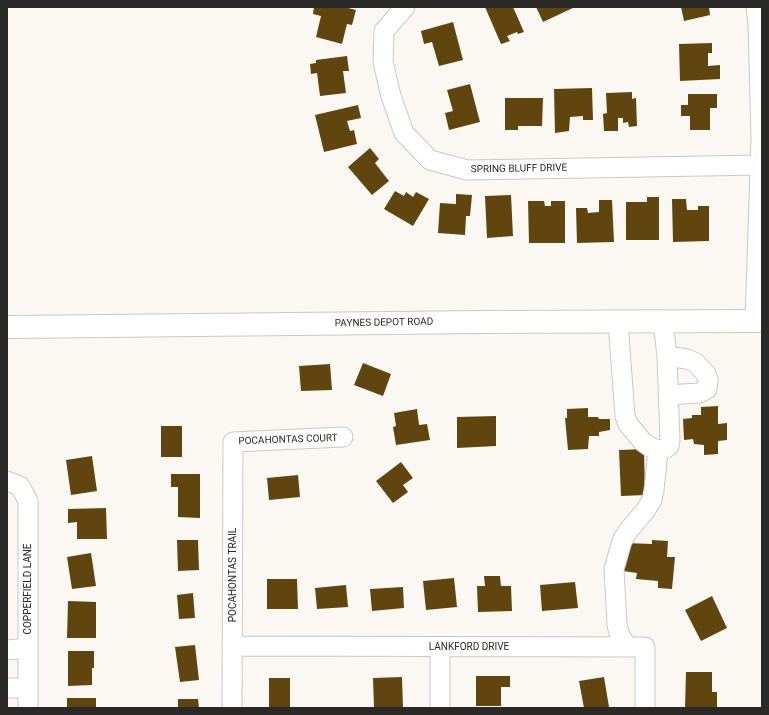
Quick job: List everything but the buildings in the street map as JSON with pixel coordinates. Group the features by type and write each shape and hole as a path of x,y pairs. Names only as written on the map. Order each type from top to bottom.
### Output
{"main road":[{"name":"PAYNES DEPOT ROAD","path":"7,326 759,321"}],"street":[{"name":"SPRING BLUFF DRIVE","path":"405,7 384,31 383,62 391,96 404,133 430,160 467,170 761,165"},
{"path":"756,7 758,24 761,138 759,321"},
{"path":"618,322 626,416 628,424 643,442 658,450 664,449 668,446 670,441 667,356 663,322"},
{"path":"667,356 687,359 696,363 706,374 708,380 707,389 699,394 668,395"},
{"name":"POCAHONTAS COURT","path":"233,442 343,437"},
{"name":"POCAHONTAS TRAIL","path":"232,708 233,442"},
{"path":"626,646 619,633 617,625 614,569 622,542 628,531 652,500 658,450"},
{"name":"COPPERFIELD LANE","path":"7,481 20,486 28,501 28,708"},
{"name":"LANKFORD DRIVE","path":"232,646 645,647 645,708"},
{"path":"440,647 440,708"},
{"path":"7,650 28,648"},
{"path":"7,688 28,688"}]}
